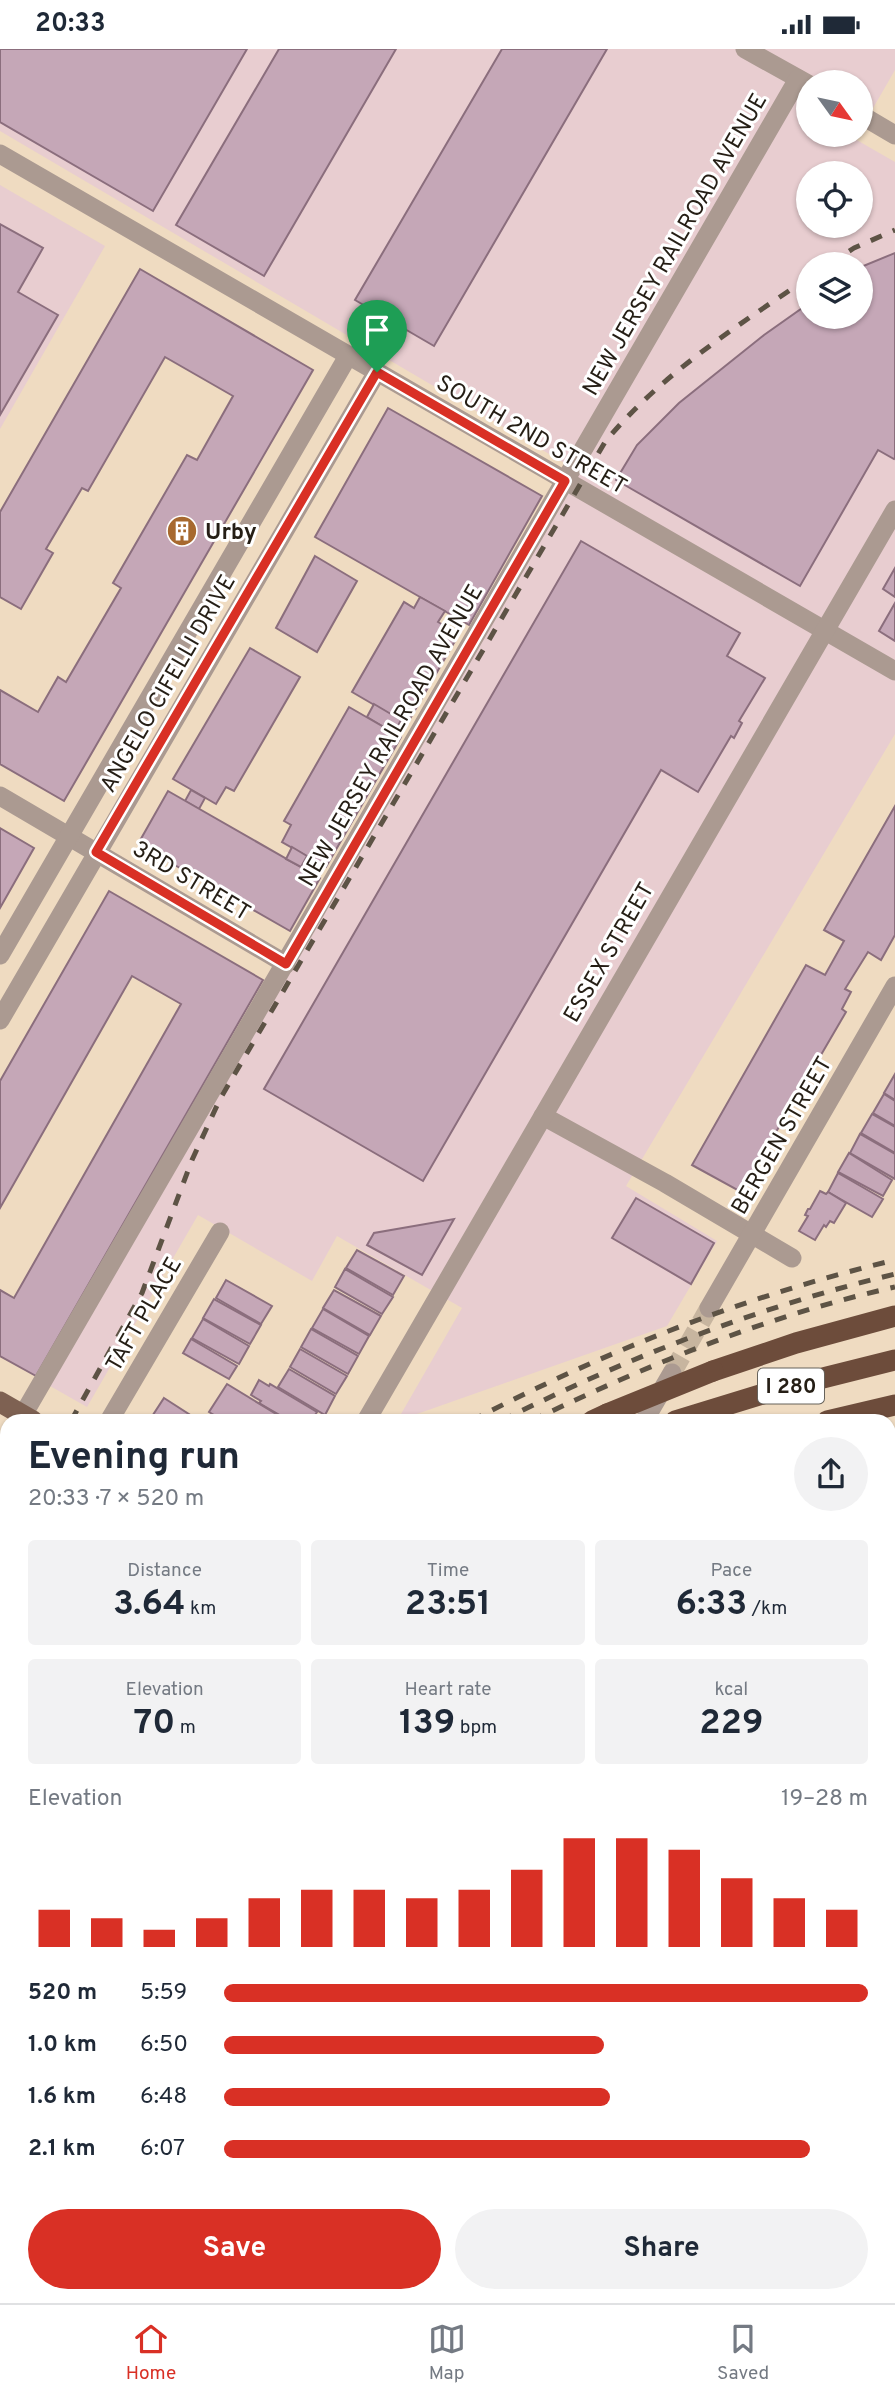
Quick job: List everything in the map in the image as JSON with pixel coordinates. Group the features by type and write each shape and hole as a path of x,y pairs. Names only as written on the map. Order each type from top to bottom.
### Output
{"highway":[{"path":"609,1414 713,1371 796,1343 895,1316"},
{"name":"I 280","path":"697,1414 767,1392 895,1360"},
{"name":"I 280","path":"856,1414 894,1405"}],"main road":[{"path":"0,1402 21,1414"}],"street":[{"path":"745,49 796,78"},
{"name":"NEW JERSEY RAILROAD AVENUE","path":"30,1414 565,481 796,94"},
{"path":"873,122 895,135"},
{"name":"SOUTH 2ND STREET","path":"0,154 895,671"},
{"name":"ANGELO CIFELLI DRIVE","path":"0,955 348,356"},
{"name":"ANGELO CIFELLI DRIVE","path":"0,1020 377,372"},
{"name":"ESSEX STREET","path":"370,1414 895,510"},
{"name":"3RD STREET","path":"0,796 286,964"},
{"name":"BERGEN STREET","path":"709,1308 895,986"},
{"path":"543,1116 792,1258"},
{"name":"TAFT PLACE","path":"113,1414 220,1232"},
{"path":"648,1414 672,1373"}],"shaded area":[{"path":"0,49 895,49 895,70 873,108 873,70 796,70 796,147 869,147 895,162 895,734 626,1186 717,1241 667,1326 417,1414 401,1414 462,1308 337,1236 312,1281 198,1215 87,1407 50,1386 578,471 0,131"},
{"path":"0,185 105,246 0,429"}],"building":[{"path":"0,49 247,49 153,211 0,122"},
{"path":"279,49 396,49 264,276 176,225"},
{"path":"502,49 607,49 434,346 355,300"},
{"path":"0,224 43,248 18,292 58,315 0,415"},
{"path":"895,253 895,458 878,450 800,586 616,480 637,445 679,403 796,312 796,329 873,329 873,262"},
{"name":"Urby","path":"140,269 313,370 64,801 0,764 0,690 38,712 58,677 66,682 121,588 113,583 187,455 197,460 233,396 165,357 88,491 82,488 46,549 53,553 21,609 0,597 0,512"},
{"path":"388,408 542,496 469,625 315,537"},
{"path":"581,541 740,633 727,656 765,678 739,721 742,723 734,738 731,736 698,792 661,770 423,1181 264,1089"},
{"path":"315,556 357,581 317,652 276,628"},
{"path":"895,568 895,597 883,589"},
{"path":"420,597 445,611 438,622 459,634 407,724 352,692 404,602 414,608"},
{"path":"895,603 895,641 879,631"},
{"path":"250,648 300,677 234,791 226,787 216,804 173,779"},
{"path":"374,704 401,720 394,733 367,717"},
{"path":"349,707 401,737 326,867 282,842 291,825 284,821"},
{"path":"191,790 205,798 199,809 185,801"},
{"path":"168,791 320,878 290,931 138,844"},
{"path":"895,806 895,935 881,960 868,952 845,989 851,992 842,1009 846,1012 741,1192 692,1165 806,965 825,975 844,941 824,930"},
{"path":"0,828 34,848 0,908"},
{"path":"292,847 307,856 301,867 286,859"},
{"path":"109,891 263,980 36,1376 0,1356 0,1290 14,1298 181,1004 132,976 0,1208 0,1081"},
{"path":"895,1074 895,1100 884,1093"},
{"path":"884,1094 895,1101 895,1126 873,1113"},
{"path":"872,1114 895,1127 895,1153 861,1133"},
{"path":"860,1134 895,1154 895,1179 850,1153"},
{"path":"849,1153 892,1180 883,1196 838,1172"},
{"path":"838,1173 883,1199 872,1217 828,1192"},
{"path":"820,1191 826,1194 828,1192 846,1203 834,1223 830,1221 826,1227 824,1225 815,1240 799,1231 808,1216 805,1215 808,1209"},
{"path":"636,1198 714,1243 691,1284 612,1238"},
{"path":"454,1219 422,1275 367,1245 374,1233"},
{"path":"357,1250 404,1276 393,1295 346,1268"},
{"path":"345,1269 393,1297 382,1314 335,1287"},
{"path":"226,1280 272,1306 261,1324 216,1298"},
{"path":"334,1290 381,1316 370,1335 323,1308"},
{"path":"214,1299 261,1325 250,1344 203,1318"},
{"path":"323,1309 369,1336 359,1354 312,1328"},
{"path":"203,1319 249,1346 239,1364 192,1338"},
{"path":"311,1329 358,1356 348,1374 301,1347"},
{"path":"191,1339 237,1366 229,1379 183,1353"},
{"path":"300,1349 347,1376 336,1394 290,1367"},
{"path":"289,1369 335,1396 323,1414 278,1387"},
{"path":"259,1380 317,1412 278,1414 251,1395"},
{"path":"227,1384 276,1414 212,1414 209,1412"},
{"path":"164,1398 189,1414 154,1414"}],"tunnel":[{"path":"672,1373 709,1308"}],"railway":[{"path":"848,252 895,230"},
{"path":"75,1414 142,1293 192,1160 220,1099 605,442 675,373 727,333 796,286"},
{"path":"485,1414 573,1371 678,1327 786,1290 895,1260"},
{"path":"515,1414 596,1376 694,1336 793,1302 895,1274"},
{"path":"546,1414 709,1343 801,1312 895,1287"}],"place":[{"name":"Urby","path":"182,531"}],"route":[{"path":"377,372 565,481 286,964 96,852 377,372"}]}
